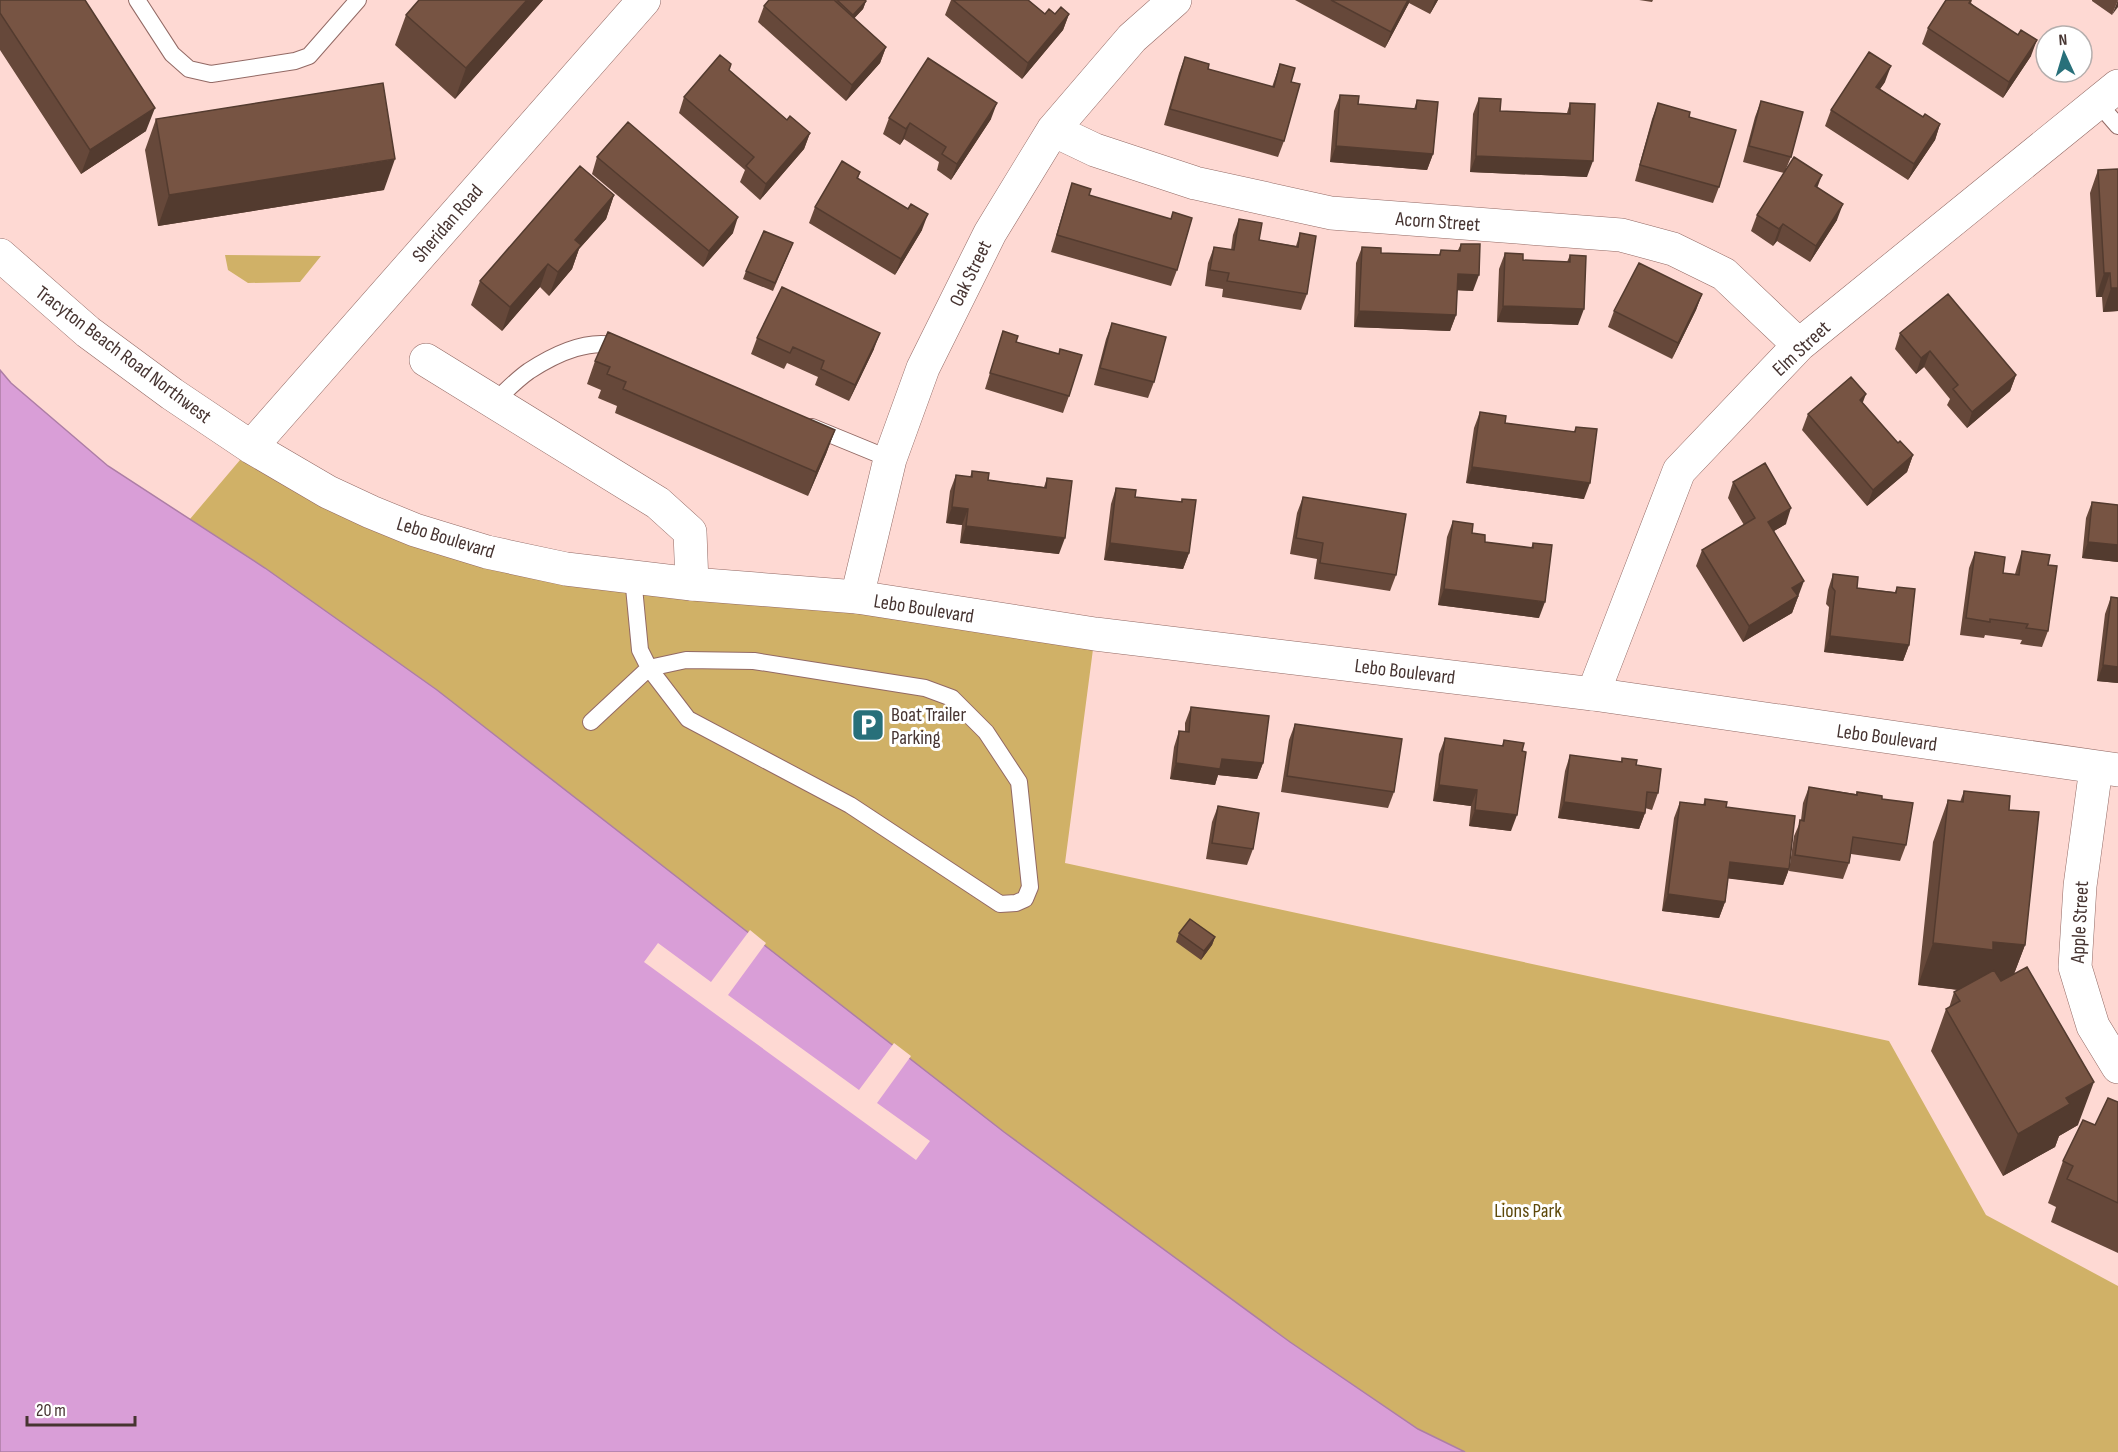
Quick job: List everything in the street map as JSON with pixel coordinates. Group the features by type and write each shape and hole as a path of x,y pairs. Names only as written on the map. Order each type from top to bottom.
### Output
{"street":[{"name":"Sheridan Road","path":"251,447 644,0"},
{"name":"Oak Street","path":"857,597 891,459 923,368 984,243 1053,130 1132,38 1175,0"},
{"name":"Elm Street","path":"1593,694 1679,471 1800,345 2111,105"},
{"name":"Acorn Street","path":"1053,130 1095,150 1195,183 1331,213 1621,235 1673,249 1725,274 1800,345"},
{"name":"Tracyton Beach Road Northwest","path":"0,255 88,332 172,394 251,447"},
{"path":"426,360 658,503 690,532 692,584"},
{"name":"Lebo Boulevard","path":"251,447 328,492 415,530 487,552 566,569 692,584 857,597 1095,634 1593,694 2107,769"},
{"name":"Apple Street","path":"2107,769 2080,885 2075,967 2093,1026 2118,1067"}],"lane":[{"path":"137,0 172,54 189,69 211,74 295,61 309,56 358,0"},
{"path":"494,402 529,372 554,358 591,344 615,345 641,356"},
{"path":"802,422 891,459"},
{"path":"591,722 649,668 686,660 754,661 925,688 952,698 986,732 1019,782 1030,887 1025,899 1016,903 1000,904 850,805 688,719 649,668 640,650 633,578"}],"green space":[{"path":"225,255 321,256 300,282 248,283 228,270"},
{"name":"Lions Park","path":"251,447 415,530 1095,634 1065,863 1889,1041 1986,1215 2118,1286 2118,1452 1465,1452 1418,1429 1290,1342 1003,1132 437,690 190,519"}],"shaded area":[{"path":"0,370 11,383 108,466 265,568 437,690 1004,1132 1290,1342 1418,1429 1465,1452 0,1452"}],"pier":[{"path":"750,930 766,943 728,995 859,1090 894,1043 911,1056 877,1103 930,1141 916,1160 644,962 658,943 711,982"}],"building":[{"path":"0,0 85,0 155,108 90,150 0,13"},
{"path":"419,0 527,0 466,68 406,15"},
{"path":"769,0 834,0 886,47 852,85 764,6"},
{"path":"837,0 865,0 866,1 853,15"},
{"path":"953,0 1028,0 1045,14 1049,9 1055,14 1061,7 1069,14 1028,63"},
{"path":"1331,0 1408,0 1391,32"},
{"path":"1946,0 1971,0 1969,3 2018,35 2021,30 2034,38 2034,44 2009,82 1928,28"},
{"path":"1869,52 1891,66 1876,87 1923,117 1925,114 1940,124 1914,164 1831,110"},
{"path":"720,55 731,64 729,70 787,120 790,116 810,133 766,184 746,166 754,157 684,97"},
{"path":"1185,57 1209,64 1208,69 1274,87 1280,64 1295,68 1291,82 1300,84 1284,141 1170,109"},
{"path":"928,58 997,103 957,164 942,154 946,147 910,123 906,129 889,118"},
{"path":"383,83 395,159 169,195 156,119"},
{"path":"1340,95 1359,96 1358,104 1416,109 1417,100 1438,102 1433,154 1336,146"},
{"path":"1479,98 1501,99 1500,111 1570,114 1570,103 1595,104 1593,161 1476,156"},
{"path":"1761,101 1803,112 1791,157 1749,146"},
{"path":"1658,103 1690,112 1689,117 1736,130 1719,187 1640,165"},
{"path":"628,122 738,217 709,251 597,157"},
{"path":"1794,157 1822,175 1815,186 1843,204 1816,246 1783,224 1779,229 1757,215"},
{"path":"842,161 860,172 857,178 908,209 911,204 928,214 901,259 815,207"},
{"path":"580,166 614,195 575,240 581,245 558,272 548,264 510,307 480,281"},
{"path":"2118,169 2118,288 2111,288 2110,273 2104,273 2098,170"},
{"path":"1072,183 1091,189 1089,195 1171,219 1173,212 1192,218 1177,270 1057,235"},
{"path":"1239,219 1262,223 1259,240 1298,247 1300,233 1316,236 1307,294 1227,281 1229,273 1210,270 1214,247 1234,250"},
{"path":"764,231 793,243 775,283 746,271"},
{"path":"1461,244 1480,244 1479,275 1458,274 1456,315 1359,311 1362,247 1381,248 1381,253 1440,255 1441,250 1460,251"},
{"path":"1505,253 1523,254 1523,260 1570,262 1570,255 1586,256 1584,309 1503,306"},
{"path":"1639,263 1702,294 1678,343 1614,311"},
{"path":"782,287 880,333 855,385 821,369 824,361 793,347 790,353 757,338"},
{"path":"1948,294 2016,375 1972,412 1953,389 1958,385 1930,351 1921,358 1900,333"},
{"path":"1112,323 1166,337 1154,382 1100,368"},
{"path":"1003,331 1018,336 1016,342 1059,354 1060,349 1082,355 1069,396 990,373"},
{"path":"608,332 835,430 816,472 623,389 626,382 607,374 610,367 595,361"},
{"path":"1851,377 1866,394 1860,400 1898,443 1900,441 1913,455 1873,490 1808,414"},
{"path":"1480,412 1506,416 1505,423 1575,432 1576,427 1597,429 1590,483 1472,467"},
{"path":"1765,463 1791,508 1768,522 1804,581 1792,588 1798,596 1749,626 1702,550 1755,518 1733,482"},
{"path":"972,471 989,473 988,480 1046,488 1047,478 1072,481 1065,538 966,526 968,509 952,507 956,475 972,477"},
{"path":"1116,488 1136,490 1135,497 1182,502 1182,499 1196,500 1189,553 1110,543"},
{"path":"1303,497 1406,514 1396,575 1320,563 1323,543 1296,538"},
{"path":"2092,502 2118,505 2118,545 2088,542"},
{"path":"1453,521 1473,524 1472,533 1485,535 1485,542 1533,548 1533,543 1552,545 1545,602 1444,589"},
{"path":"2022,551 2050,555 2048,565 2057,566 2048,631 2026,628 2028,624 1966,618 1975,552 2005,557 2003,573 2019,575"},
{"path":"1833,574 1858,577 1857,588 1896,593 1897,587 1915,589 1909,645 1830,636 1835,591 1832,587"},
{"path":"2111,597 2118,598 2118,667 2103,665"},
{"path":"1191,707 1269,716 1263,763 1222,759 1220,769 1176,763 1179,731 1189,732"},
{"path":"1295,724 1402,739 1394,792 1287,776"},
{"path":"1445,738 1503,746 1504,740 1524,743 1522,751 1526,752 1517,815 1475,810 1477,790 1439,785"},
{"path":"1570,755 1622,762 1622,758 1637,760 1636,765 1661,769 1658,793 1647,792 1645,813 1564,802"},
{"path":"1809,787 1857,795 1857,792 1882,796 1882,799 1913,803 1906,845 1853,837 1849,863 1795,855 1800,820 1804,821"},
{"path":"1964,791 2010,796 2009,810 2039,812 2025,945 1993,942 1993,950 1933,943 1948,800 1963,802"},
{"path":"1705,799 1727,802 1726,807 1795,816 1789,869 1730,862 1725,902 1668,894 1680,802 1705,805"},
{"path":"1218,806 1259,813 1253,849 1212,843"},
{"path":"1190,919 1215,937 1204,951 1179,933"},
{"path":"2027,967 2094,1082 2066,1098 2070,1104 2018,1134 1946,1009 1960,1001 1954,992 1994,970 2001,981"},
{"path":"2108,1098 2118,1102 2118,1203 2067,1179 2073,1166 2063,1161 2083,1120 2095,1125"}],"place":[{"name":"Boat Trailer Parking","path":"868,725"}]}
